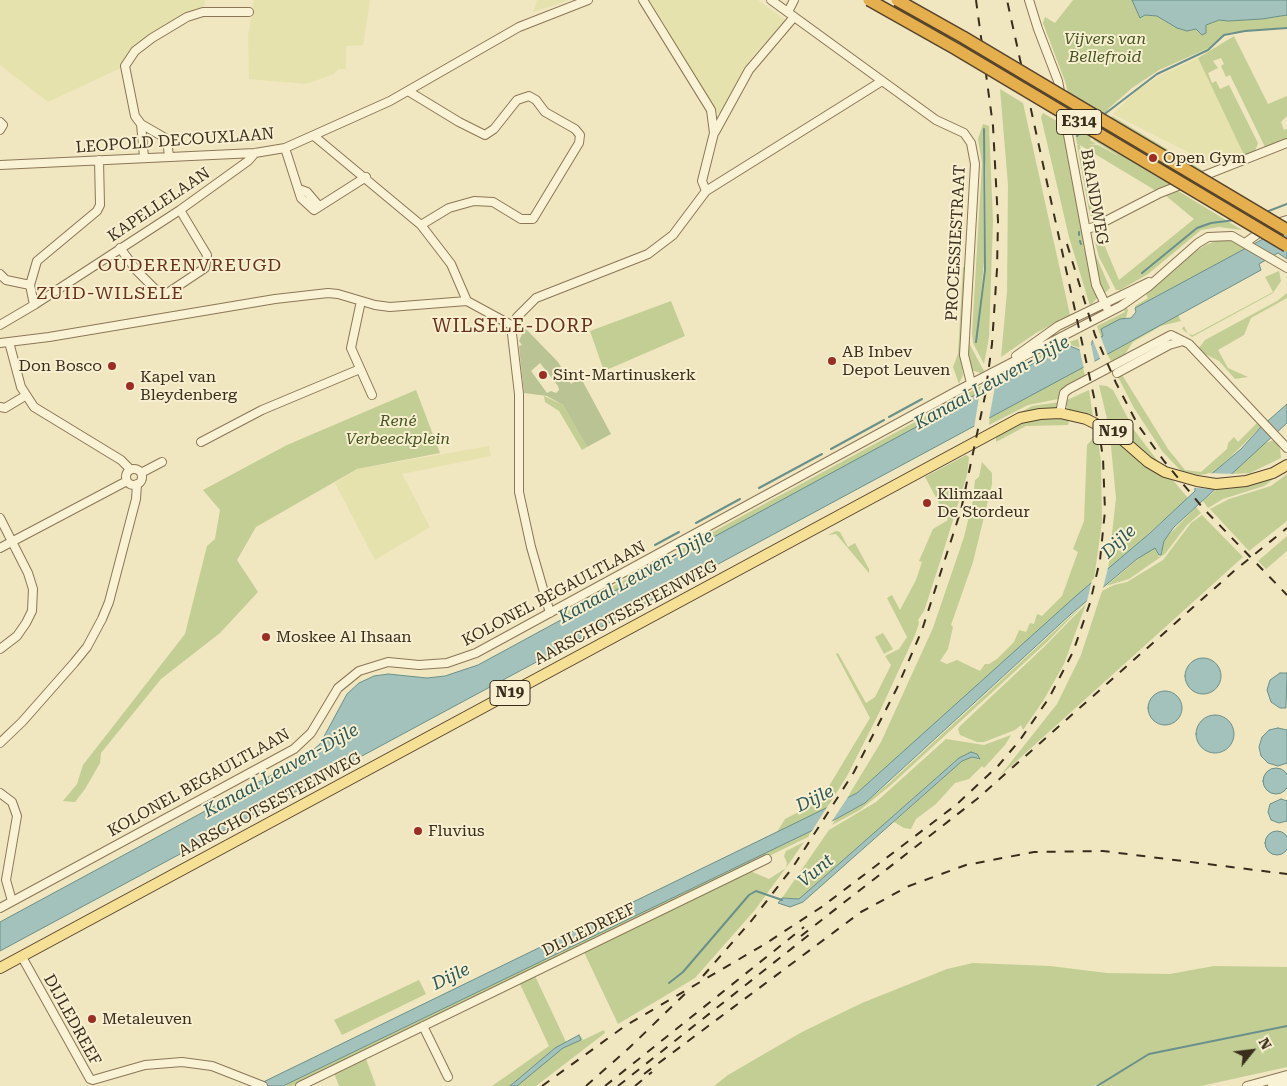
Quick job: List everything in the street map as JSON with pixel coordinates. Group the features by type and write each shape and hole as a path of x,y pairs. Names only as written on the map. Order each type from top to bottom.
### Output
{"highway":[{"name":"E314","path":"869,0 956,49 1287,246"},
{"name":"E314","path":"897,0 963,37 1287,230"}],"main road":[{"name":"AARSCHOTSESTEENWEG","path":"0,968 1001,426 1026,417 1060,413 1086,418 1120,437 1148,462 1165,472 1196,481 1235,483 1259,478 1287,465"}],"street":[{"name":"LEOPOLD DECOUXLAAN","path":"0,164 255,153 285,148 408,91 519,27 588,0"},
{"path":"643,0 711,110 714,133"},
{"path":"771,0 791,15"},
{"path":"706,191 702,181 714,133 748,70 791,15 794,0"},
{"name":"BRANDWEG","path":"1029,0 1058,82 1096,285 1109,312"},
{"path":"169,157 167,139 141,124 135,116 125,66 135,51 152,38 187,17 203,12 250,12"},
{"name":"PROCESSIESTRAAT","path":"791,15 936,120 964,134 973,147 975,164 964,355 971,383"},
{"path":"550,613 536,566 519,492 520,417 513,326 522,310 536,298 641,258 655,250 681,226 706,191 882,81"},
{"path":"408,91 458,122 485,135 494,129 517,100 529,96 536,100 545,112 575,129 580,135 579,143 533,218 521,219 493,202 474,201 449,208 421,225"},
{"path":"0,122 3,125 0,130"},
{"path":"141,124 144,158"},
{"path":"314,136 366,177 421,225 451,264 467,301"},
{"path":"1086,229 1094,227 1160,193 1287,143"},
{"path":"285,148 301,198 311,209 314,210 366,177"},
{"name":"KAPELLELAAN","path":"0,325 180,210 248,161 255,153"},
{"path":"34,305 30,285 37,261 97,211 100,205 98,160"},
{"path":"120,248 137,271 158,292 166,294 205,268 206,254 180,210"},
{"path":"1247,244 1270,225 1287,220"},
{"name":"KOLONEL BEGAULTLAAN","path":"0,908 294,749 316,727 338,688 359,670 388,662 436,665 461,660 1004,365 1109,312 1135,297 1208,237 1232,236 1283,266"},
{"name":"KOLONEL BEGAULTLAAN","path":"1004,365 1049,332 1162,273"},
{"path":"0,274 6,280 30,285"},
{"path":"0,343 275,299 338,294 390,307 467,301 513,326"},
{"path":"361,301 350,348 372,395"},
{"path":"1060,413 1064,393 1069,389 1167,336 1175,336 1189,344 1287,448"},
{"path":"1117,373 1169,345 1183,340"},
{"path":"0,743 22,722 74,663 87,646 102,619 109,602 136,499 137,484 141,481 141,474 138,470 130,469 121,460 34,407 25,396 9,342"},
{"path":"201,442 262,410 360,369"},
{"path":"0,408 5,408 25,396"},
{"path":"141,474 162,462"},
{"path":"127,481 127,473 130,469"},
{"path":"127,481 137,484"},
{"path":"0,548 127,481"},
{"path":"0,518 28,573 33,589 32,611 17,636 0,649"},
{"path":"0,793 12,802 17,816 6,880 12,901"},
{"name":"DIJLEDREEF","path":"300,1086 767,858"},
{"name":"DIJLEDREEF","path":"22,956 85,1074 90,1079 93,1080 145,1065 182,1062 212,1066 263,1086"},
{"path":"423,1026 448,1077"},
{"path":"1247,1086 1287,1081"},
{"path":"1272,1086 1287,1081"}],"shaded area":[{"path":"0,0 205,0 203,12 152,38 125,66 48,102 0,65"},
{"path":"254,0 370,0 363,45 346,46 346,69 338,69 334,74 306,84 249,79 248,36"},
{"path":"537,0 570,0 533,12"},
{"path":"649,0 758,0 786,20 753,56 742,72 722,112 718,114"},
{"path":"1198,58 1244,155 1213,165 1113,114 1136,91 1161,75"},
{"path":"489,446 491,456 402,474 430,527 375,560 335,483 357,469"}],"green space":[{"name":"Vijvers van Bellefroid","path":"1073,0 1287,0 1287,27 1228,33 1211,47 1159,70 1132,88 1108,109 1090,140 1096,144 1087,144 1098,145 1120,157 1093,140 1112,116 1207,173 1158,192 1080,145 1093,216 1090,216 1077,145 1079,144 1077,144 1066,84 1043,23 1045,17 1055,23"},
{"path":"1234,36 1268,104 1287,96 1287,116 1281,122 1284,130 1287,129 1287,139 1265,147 1230,75 1226,77 1221,66 1224,64 1221,58 1213,61 1218,68 1208,73 1212,83 1216,81 1220,89 1229,85 1258,143 1255,151 1244,155 1198,58"},
{"path":"1000,89 1023,103 1070,315 1036,333 1001,357 1007,292 1008,185"},
{"path":"1043,113 1064,125 1085,242 1083,248 1087,250 1098,297 1090,306 1069,237 1041,117"},
{"path":"983,124 989,126 993,221 989,337 984,364 973,343 972,334 982,163 978,139","holes":["983,129 986,173 986,264 976,343 984,262"]},
{"path":"1175,189 1242,230 1219,227 1201,230 1148,274 1120,290 1116,290 1099,257 1095,241 1101,237 1119,280 1194,219 1165,195"},
{"path":"1219,240 1233,241 1247,248 1135,308 1135,306 1148,298 1145,292 1183,261 1205,245"},
{"path":"1093,249 1110,288 1104,294 1100,286"},
{"path":"963,267 965,267 960,354 963,375 959,384 953,367 958,354"},
{"path":"1279,271 1281,281 1273,293 1192,337 1188,334 1193,335 1273,292 1265,277"},
{"path":"1287,293 1287,298 1251,318 1244,335 1218,350 1228,368 1248,377 1235,379 1219,361 1203,353 1199,348 1205,340 1277,301"},
{"path":"671,301 685,336 604,371 590,331"},
{"path":"1126,306 1128,310 1126,318 1101,337 1097,326 1125,312 1123,308"},
{"path":"1178,315 1181,321 1161,326 1133,342 1125,354 1111,361 1107,354"},
{"path":"525,328 558,362 571,384 580,378 582,380 611,434 587,447 563,405 547,396 524,393 519,346 522,345 519,341","holes":["540,363 559,390 556,393 551,391 547,393 531,371"]},
{"path":"968,336 970,345 984,371 981,373 971,370 967,357"},
{"path":"1078,339 1080,348 1068,344 1071,347 995,384 996,379 1058,346"},
{"path":"1083,367 1085,376 1060,390 1058,399 1028,405 989,425 990,416"},
{"path":"1121,373 1168,449 1185,470 1201,472 1227,449 1228,443 1234,437 1238,442 1257,423 1261,427 1214,473 1199,475 1180,470 1162,451 1134,408 1117,375"},
{"path":"1099,385 1107,386 1113,390 1134,430 1160,464 1108,423"},
{"path":"981,386 979,394 571,615 564,617 562,614"},
{"name":"René Verbeeckplein","path":"416,390 440,453 357,469 256,527 237,560 258,592 220,633 161,679 101,753 100,763 75,802 63,801 77,784 83,765 185,634 207,546 215,539 220,510 203,490 287,445"},
{"path":"1089,390 1093,416 1068,410 1065,401"},
{"path":"544,396 563,405 587,447 582,450 559,411 545,402"},
{"path":"1060,402 1057,409 988,430 1032,406"},
{"path":"1057,417 1069,420 1068,425 1026,426 996,442 996,434 1026,420"},
{"path":"1097,434 1101,461 1102,522 1094,579 857,793 847,798 881,742 933,628 964,537 973,500 975,480 979,477 982,462 992,473 992,484 973,562 951,625 953,627 948,649 940,661 947,664 957,660 980,671 985,664 989,664 997,659 1014,642 1019,630 1026,632 1030,623 1034,624 1037,614 1042,616 1062,596 1078,552 1073,549 1084,521 1087,445"},
{"path":"1110,436 1171,478 1188,498 1108,570 1116,498"},
{"path":"1274,440 1280,448 1281,458 1250,473 1231,474 1265,443"},
{"path":"966,455 969,457 967,475 924,611 918,620 919,623 915,635 880,711 847,776 827,808 777,832 785,819 820,801 870,718 836,654 838,653 866,703 875,697 891,665 885,656 899,649 907,637 887,598 892,595 900,610 916,580 922,562 919,561 933,529 948,520 925,477"},
{"path":"1282,473 1264,486 1223,499 1208,508 1203,501 1217,489 1256,483"},
{"path":"1287,474 1287,521 1249,551 1210,509 1229,499 1271,486"},
{"path":"1196,507 1201,513 1187,525 1165,554 1129,579 1106,586 1150,549 1156,548 1159,557 1161,556 1164,540"},
{"path":"1202,515 1243,557 1000,776 1057,704 1081,655 1102,591 1114,585 1127,582 1163,560 1191,523"},
{"path":"836,531 840,532 848,547 855,543 869,569 869,573 836,534 828,535"},
{"path":"1287,536 1287,551 1266,569 1258,561"},
{"path":"1086,602 1047,642 891,785 860,810 832,825 836,819 865,803 889,783"},
{"path":"1086,604 1064,664 1043,701 1023,730 1021,725 1015,730 984,742 977,742 960,735 958,729 960,726 1044,647"},
{"path":"883,633 893,649 884,654 875,637"},
{"path":"1011,735 1005,745 984,768 982,766 969,779 955,783 936,804 916,819 911,829 904,828 894,822 962,761 972,757 979,760 977,754 959,758 799,899 782,898 829,830 876,802 946,739 984,745"},
{"path":"812,830 808,837 767,857 293,1086 283,1086"},
{"path":"804,842 788,865 786,868 787,863 784,856 786,851"},
{"path":"786,868 754,911 695,978 618,1024 583,950 748,870 769,879"},
{"path":"973,963 1050,966 1107,973 1170,974 1214,966 1287,967 1287,1067 1201,1086 1101,1086 1098,1084 1094,1086 714,1086 728,1075 802,1032 862,1003 947,969"},
{"path":"535,976 567,1044 581,1036 583,1040 604,1030 605,1033 536,1086 492,1086 549,1046 520,984"},
{"path":"419,980 426,994 342,1035 334,1020"},
{"path":"366,1059 376,1086 339,1086 334,1073"}],"water":[{"path":"1132,0 1287,0 1287,15 1262,19 1219,20 1206,25 1206,33 1202,35 1196,29 1187,31 1177,28 1157,16 1145,15 1140,18"},
{"name":"Kanaal Leuven-Dijle","path":"1287,226 1287,259 1278,253 1259,264 1261,270 1095,361 0,951 0,922 305,757 320,744 347,694 359,683 374,676 388,674 427,678 445,676 478,665 1067,345 1080,350 1092,344 1092,341 1103,336 1101,329 1120,319 1131,318 1136,312 1135,308"},
{"name":"Dijle","path":"1287,404 1287,423 1174,527 1164,541 1161,555 1159,555 1155,548 1137,559 1071,614 865,803 836,819 283,1086 255,1086 857,793 1077,595 1150,533 1195,491 1195,488 1241,449 1261,427"},
{"path":"1203,658 1210,659 1216,663 1220,669 1220,683 1216,689 1210,693 1203,694 1196,693 1190,689 1186,683 1185,676 1186,669 1190,663 1196,659"},
{"path":"1280,673 1287,673 1286,708 1280,708 1271,702 1267,690 1270,680"},
{"path":"1165,691 1177,696 1182,708 1177,720 1165,725 1153,720 1148,708 1153,696"},
{"path":"1215,715 1228,721 1234,734 1228,747 1215,753 1202,747 1196,734 1202,721"},
{"path":"1278,728 1287,730 1287,763 1278,766 1268,763 1261,756 1259,747 1262,737 1269,730"},
{"path":"971,752 977,754 980,759 972,757 962,761 803,902 790,907 778,903 782,898 799,899 959,758"},
{"path":"1276,768 1285,772 1289,781 1285,790 1276,794 1267,790 1263,781 1267,772"},
{"path":"1281,799 1287,801 1287,821 1279,823 1271,820 1268,812 1270,804"},
{"path":"1277,831 1286,834 1289,843 1286,852 1277,855 1268,852 1265,843 1268,834"},
{"path":"579,1035 581,1040 563,1048 517,1086 510,1086 555,1048"}],"pier":[{"path":"1100,335 1108,356 1101,361 1092,338"},
{"path":"1090,339 1095,364 1084,369 1079,347 1090,342"},
{"path":"996,381 989,419 974,428 980,391"},
{"path":"1208,473 1235,474 1220,489 1195,488 1196,484"},
{"path":"1108,568 1102,592 1086,605 1092,580"},
{"path":"850,794 830,824 810,834 829,804"}],"waterway":[{"path":"1102,116 1157,74 1208,50 1224,35 1245,31 1287,28"},
{"path":"976,342 985,270 984,129"},
{"path":"1077,136 1084,129"},
{"path":"1266,212 1287,204"},
{"path":"1142,273 1197,228 1211,223 1235,220"},
{"path":"889,417 922,399"},
{"path":"831,449 884,420"},
{"path":"759,488 822,454"},
{"name":"Kanaal Leuven-Dijle","path":"696,523 740,499"},
{"name":"Kanaal Leuven-Dijle","path":"655,545 679,532"},
{"name":"Vunt","path":"669,983 683,972 749,895 756,891 782,900"},
{"path":"1097,1086 1149,1054 1287,1026"}],"railway":[{"path":"703,976 752,920 793,867 854,772 897,688 922,630 961,510 985,396 992,344 997,269 998,221 993,126 976,0"},
{"path":"542,1086 625,1026 765,944 823,906 956,805 998,766 1020,740 1049,698 1073,652 1090,603 1100,560 1105,511 1103,458 1094,397 1007,0"},
{"path":"1067,244 1095,335 1116,383 1138,425 1164,461 1203,508 1287,595"},
{"path":"801,936 977,799 1234,571 1287,528"},
{"path":"644,1074 861,912 909,886 966,865 1034,852 1103,851 1287,874"},
{"path":"605,1086 804,927"},
{"path":"618,1086 810,934"},
{"path":"586,1086 687,992"},
{"path":"635,1086 652,1072"}],"place":[{"name":"Open Gym","path":"1153,158"},
{"name":"AB Inbev Depot Leuven","path":"832,361"},
{"name":"Don Bosco","path":"112,366"},
{"name":"Sint-Martinuskerk","path":"543,375"},
{"name":"Kapel van Bleydenberg","path":"130,386"},
{"name":"Klimzaal De Stordeur","path":"927,503"},
{"name":"Moskee Al Ihsaan","path":"266,637"},
{"name":"Fluvius","path":"418,831"},
{"name":"Metaleuven","path":"92,1019"}],"district":[{"name":"OUDERENVREUGD","path":"190,266"},
{"name":"ZUID-WILSELE","path":"110,294"},
{"name":"WILSELE-DORP","path":"513,326"}]}
